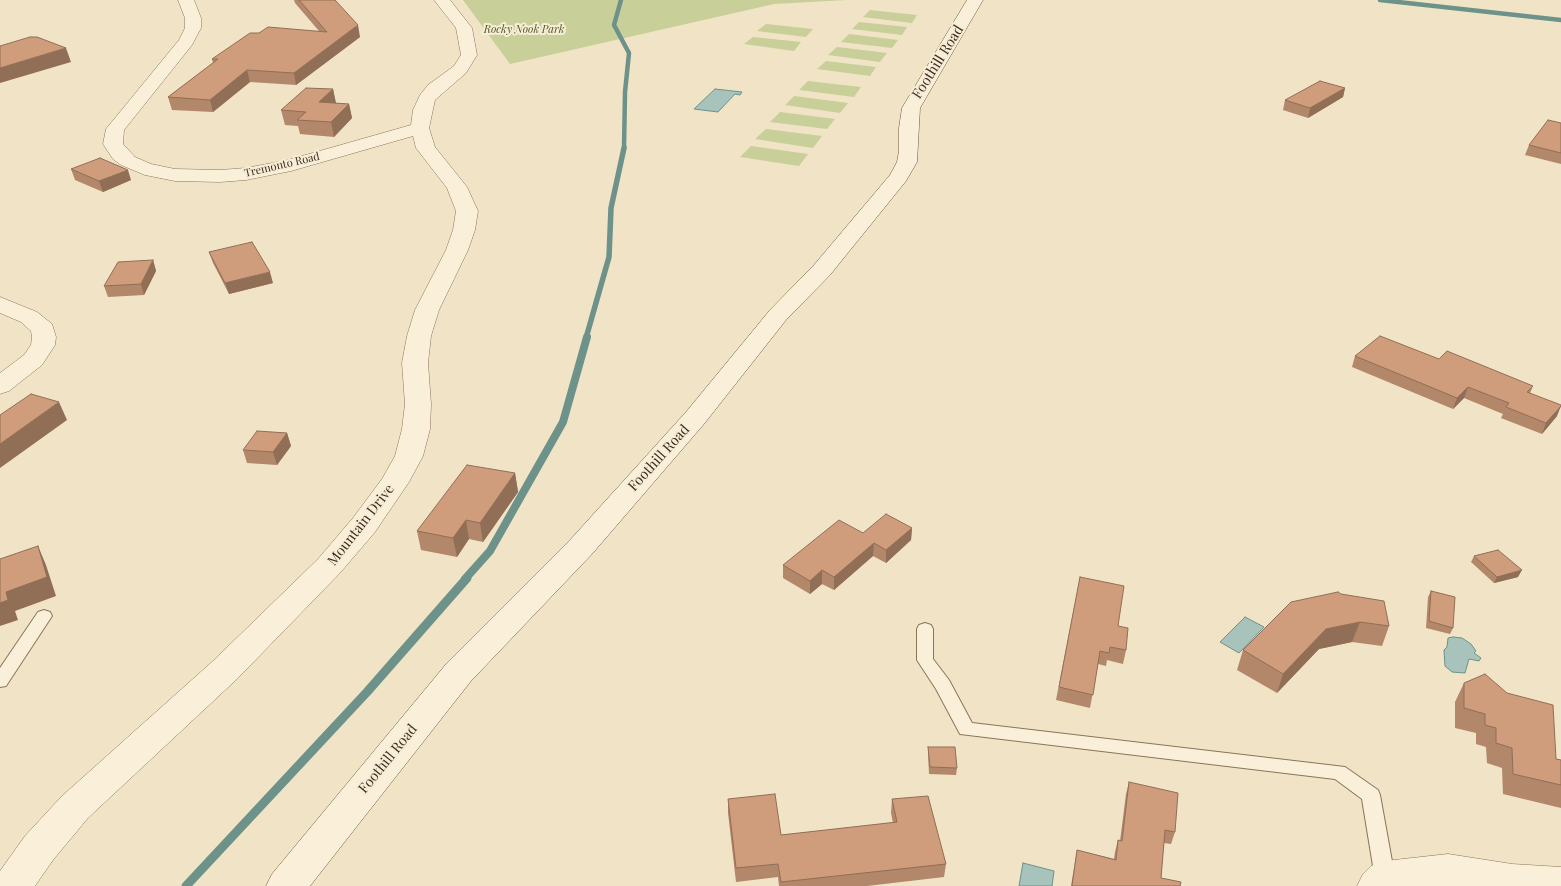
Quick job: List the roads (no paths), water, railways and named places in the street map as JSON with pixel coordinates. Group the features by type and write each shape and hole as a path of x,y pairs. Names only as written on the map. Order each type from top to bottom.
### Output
{"street":[{"name":"Tremonto Road","path":"186,0 194,18 193,28 186,42 115,129 113,144 120,155 128,161 145,169 175,175 199,177 246,174 291,165 420,128"},
{"path":"420,128 422,110 426,99 434,89 460,69 469,55 464,28 442,0"},
{"name":"Foothill Road","path":"286,886 459,672 581,547 694,418 778,315 822,270 899,177 907,162 909,151 908,128 911,108 975,0"},
{"name":"Mountain Drive","path":"12,886 39,848 75,807 117,771 225,670 329,566 364,525 395,482 409,456 416,429 418,404 415,363 419,336 427,310 457,250 464,230 467,211 457,188 426,148 420,128"},
{"path":"0,304 29,317 43,329 44,337 43,345 33,360 0,386"},
{"path":"1381,882 1448,871 1512,881 1561,884"}],"lane":[{"path":"0,681 44,616"},
{"path":"925,629 925,660 943,685 966,729 1340,772 1371,795 1381,882"}],"water":[{"path":"715,89 742,92 740,95 735,94 718,112 694,109"},
{"path":"1245,617 1264,627 1239,653 1220,642"},
{"path":"1448,638 1462,638 1471,644 1476,651 1474,653 1481,658 1479,661 1469,659 1465,673 1452,672 1445,666 1444,650 1447,647"},
{"path":"1023,863 1054,871 1052,886 1019,886"}],"waterway":[{"path":"621,0 614,25 629,53 625,92 624,149"},
{"path":"1380,0 1561,20"},
{"path":"586,338 609,257 611,208 624,148"},
{"path":"465,579 490,551 563,422 587,337"},
{"path":"186,886 367,692 467,578"}],"park label":[{"name":"Rocky Nook Park","path":"524,30"}]}
